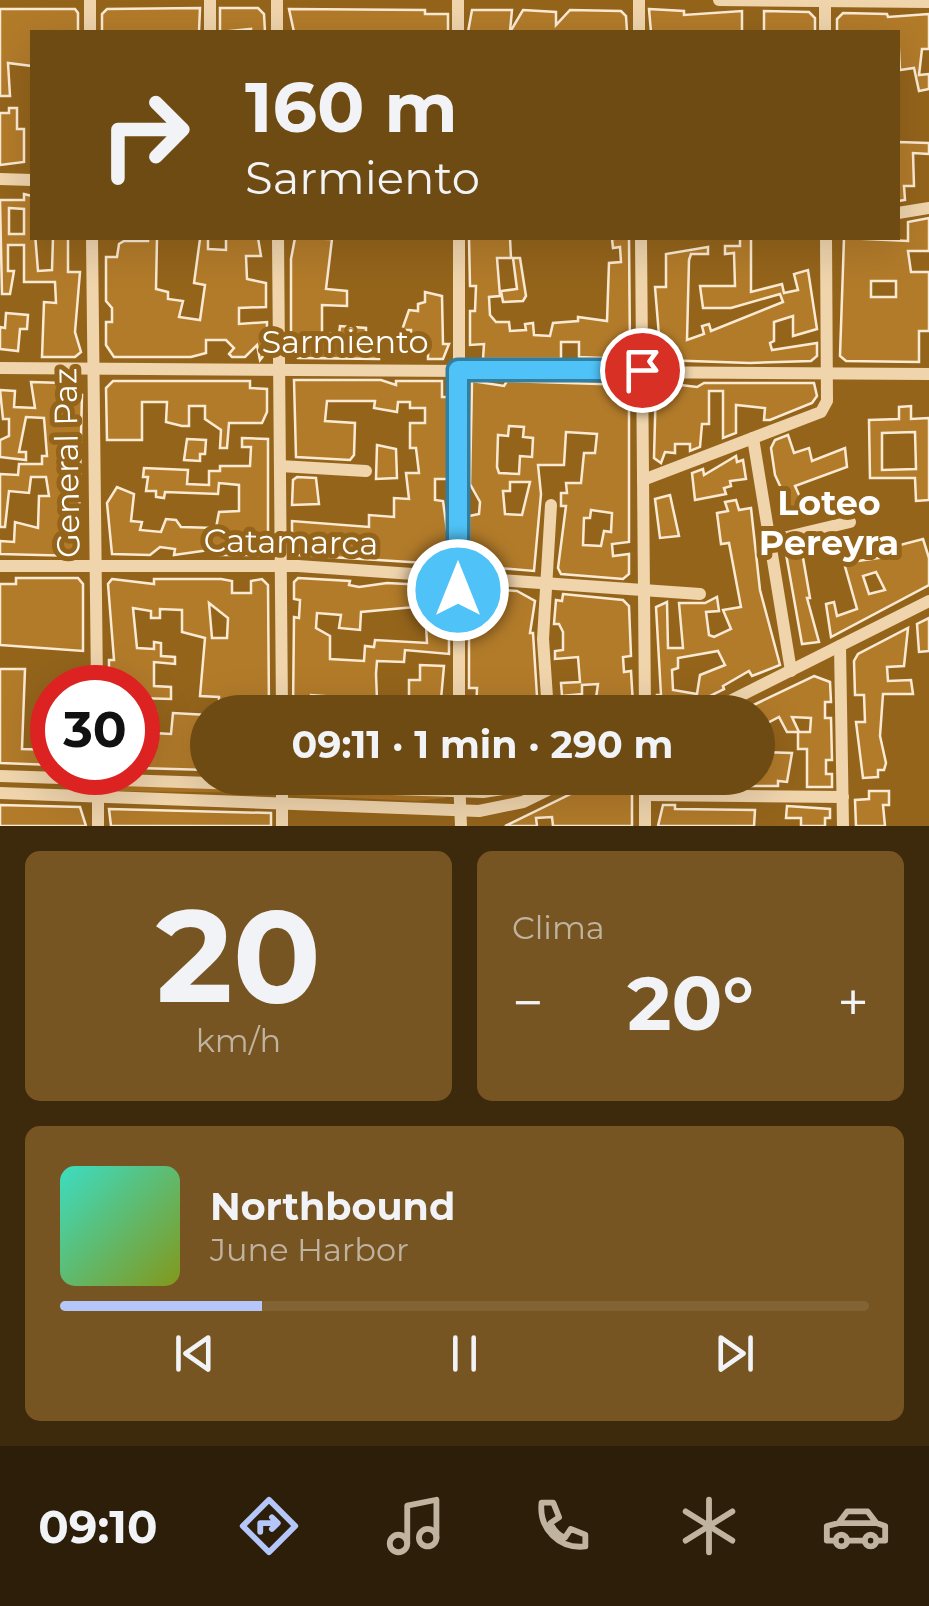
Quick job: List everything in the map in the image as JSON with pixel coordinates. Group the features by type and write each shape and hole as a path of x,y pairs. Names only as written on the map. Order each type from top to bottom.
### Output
{"street":[{"path":"90,0 90,30"},
{"path":"210,0 210,30"},
{"path":"276,0 277,30"},
{"path":"458,0 458,30"},
{"path":"639,0 639,30"},
{"path":"719,0 929,2"},
{"path":"825,0 825,30"},
{"path":"0,179 30,180"},
{"path":"900,213 929,208"},
{"name":"General Paz","path":"92,240 97,665"},
{"path":"278,240 282,695"},
{"path":"459,240 459,695"},
{"path":"641,240 644,695"},
{"path":"643,480 821,412 828,401 826,240"},
{"name":"Sarmiento","path":"0,368 929,374"},
{"path":"754,438 791,671"},
{"path":"280,466 366,471"},
{"path":"547,695 543,639 550,505"},
{"path":"770,540 850,522"},
{"name":"Catamarca","path":"0,566 280,566 700,594"},
{"path":"742,695 929,601"},
{"path":"840,646 843,826"},
{"path":"0,776 30,776"},
{"path":"160,780 190,782"},
{"path":"0,794 98,796 190,792"},
{"path":"282,795 282,826"},
{"path":"339,795 460,810 498,809"},
{"path":"459,795 462,826 528,795"},
{"path":"645,826 645,795 843,797"},
{"path":"98,796 98,826"}],"shaded area":[{"path":"160,787 190,788 190,792 160,792"},
{"path":"294,795 446,798 416,801"}],"building":[{"path":"200,8 199,30 102,30 102,14 107,9"},
{"path":"220,8 258,8 264,14 265,30 220,30"},
{"path":"0,9 75,9 78,30 30,30 30,66 8,63 10,96 0,96"},
{"path":"289,9 425,10 425,14 448,14 448,30 294,30"},
{"path":"649,9 684,11 684,15 742,11 742,30 651,30"},
{"path":"472,10 512,10 510,30 468,30"},
{"path":"523,10 556,12 556,25 570,10 621,11 626,16 627,30 511,30"},
{"path":"764,11 809,12 815,18 815,30 764,30"},
{"path":"843,13 888,17 929,14 929,49 922,49 919,75 929,74 929,89 919,91 914,68 900,70 900,30 837,30 837,19"},
{"path":"9,108 17,108 17,129 24,129 24,162 0,165 0,113 9,113"},
{"path":"900,142 929,143 929,154 913,153 914,186 904,186 905,200 900,201"},
{"path":"24,194 30,196 30,240 36,240 38,271 52,270 53,240 68,240 68,272 80,272 75,332 81,352 75,357 42,357 44,302 56,303 55,282 24,282 24,245 8,245 8,271 14,271 10,294 2,294 0,200 24,200","holes":["9,208 24,209 24,234 9,234"]},
{"path":"929,218 929,251 908,251 911,272 929,272 929,331 919,331 919,362 846,361 840,356 844,240 908,241 908,222","holes":["871,281 896,281 896,297 871,297"]},
{"path":"157,240 156,289 168,292 168,299 183,301 179,317 200,320 205,285 194,283 200,240 208,240 208,249 226,250 226,240 258,240 261,256 246,256 247,279 266,283 266,307 239,308 239,324 267,322 267,351 260,360 257,345 245,357 232,357 229,354 234,348 226,340 206,340 206,353 191,357 114,357 106,345 106,322 112,322 112,308 106,301 106,257 117,257 119,244 124,241"},
{"path":"295,240 332,240 326,289 347,291 347,306 322,305 322,333 339,334 340,326 366,328 366,344 379,351 379,359 298,358 291,352 291,259"},
{"path":"469,240 510,240 511,258 497,258 500,296 489,297 490,315 496,322 509,322 510,331 526,330 525,324 533,323 534,335 550,336 553,323 578,321 578,317 607,321 609,263 621,262 620,247 613,248 612,240 629,240 630,353 624,359 579,357 579,342 561,342 561,359 483,359 484,344 470,345 470,311 475,311 476,286 470,286"},
{"path":"740,240 751,240 751,292 782,284 784,293 798,290 794,274 808,270 817,329 793,336 793,316 774,322 774,341 770,343 772,350 817,343 817,356 811,361 750,363 661,360 655,287 666,287 666,254 708,247 708,254 691,254 689,260 687,340 704,334 702,326 709,324 711,331 783,302 780,294 731,308 703,308 700,286 735,286 734,253 725,254 725,246 740,246"},
{"path":"513,258 520,258 526,296 523,301 503,302 501,291 517,289"},
{"path":"425,292 442,296 443,344 449,344 443,359 428,359 428,338 411,337 411,330 402,330 409,310 418,311 418,304 425,302"},
{"path":"6,313 28,315 27,329 20,329 18,351 0,349 0,327 5,328"},
{"path":"294,380 381,380 396,385 396,381 442,381 442,397 449,397 449,479 435,479 435,500 443,501 449,545 441,564 298,555 292,549 292,521 369,527 369,515 394,517 394,498 409,499 406,473 419,473 416,448 410,448 410,423 425,423 425,408 410,408 410,402 398,402 397,412 374,408 375,401 327,401 325,421 355,423 354,455 350,460 296,457"},
{"path":"113,381 250,381 250,388 267,389 267,412 262,423 229,423 227,448 220,448 221,430 205,419 205,406 189,406 189,426 182,426 166,422 167,402 142,402 142,440 107,440 106,388"},
{"path":"472,381 504,386 507,381 629,385 629,542 612,544 613,556 629,554 629,574 623,579 561,574 558,568 566,506 561,506 561,493 567,493 566,483 581,483 584,453 595,453 597,434 566,432 564,465 538,465 541,494 534,571 475,566 469,560 469,516 479,514 480,502 470,484","holes":["509,426 524,427 523,437 533,438 532,457 520,456 519,474 499,473 497,467 498,435 508,436","510,482 530,482 522,515 505,514 503,491 510,491","591,510 612,513 611,532 604,531 601,546 583,545 584,518 590,518"]},
{"path":"31,382 63,383 68,395 82,395 78,556 0,554 0,541 14,542 15,522 38,528 39,496 49,496 46,477 31,477 29,493 9,491 5,527 0,527 0,474 18,475 19,464 42,464 42,456 47,456 44,418 26,417 19,452 26,452 26,460 0,457 0,440 9,436 9,419 3,419 0,390 15,391 14,407 35,408"},
{"path":"656,382 697,387 704,383 814,383 817,396 812,403 770,420 764,420 765,408 736,405 736,433 723,438 723,391 709,391 709,424 702,424 700,447 690,451 690,444 675,444 675,453 665,452 661,463 654,458"},
{"path":"911,406 911,419 929,418 929,500 916,501 915,478 870,478 869,420 899,419 899,407","holes":["915,432 916,469 882,470 882,433"]},
{"path":"788,435 794,453 809,448 812,461 845,448 847,467 795,486 804,506 782,514 780,504 787,501 775,475 771,448 775,440"},
{"path":"242,438 268,439 268,550 262,555 217,555 209,550 174,555 175,549 160,547 150,555 112,554 107,503 117,487 134,494 131,521 142,522 140,530 161,532 166,519 176,520 181,527 216,528 219,512 239,511 239,485 219,483 218,494 165,492 164,498 156,497 156,491 146,491 148,477 143,477 144,468 188,470 187,484 209,485 209,471 220,471 220,466 250,466 251,447 242,447"},
{"path":"187,439 206,440 200,461 184,460"},
{"path":"377,445 396,449 397,478 376,479"},
{"path":"736,456 737,462 743,460 746,479 730,481 731,486 724,488 726,494 695,500 692,473 703,469 704,475"},
{"path":"316,478 319,504 292,505 293,480"},
{"path":"670,495 679,536 660,538 655,499"},
{"path":"736,500 739,510 751,508 760,590 780,665 752,676 749,671 712,695 661,695 656,607 667,602 668,648 683,648 679,603 705,603 717,597 719,611 706,612 709,635 714,637 731,629 723,610 741,607 729,543 721,544 717,513 728,511 725,502","holes":["718,651 725,665 700,675 697,694 673,690 672,670 678,668 678,658"]},
{"path":"923,539 929,558 929,585 831,637 826,604 834,602 837,616 857,609 844,563 899,555 896,546","holes":["876,572 885,590 869,594 863,576"]},
{"path":"807,542 809,551 802,552 807,598 819,642 802,644 786,554 790,554 789,547"},
{"path":"16,578 78,578 83,584 83,651 0,645 0,584 16,584"},
{"path":"298,578 350,581 349,585 359,587 387,583 445,586 449,591 449,654 405,650 404,662 377,661 377,695 293,695 294,617 299,618 300,600 294,599 294,582","holes":["425,606 427,643 375,640 374,647 365,646 364,661 330,659 330,636 316,628 317,613 341,615 339,628 360,630 361,612"]},
{"path":"112,579 154,584 154,579 221,579 232,581 232,593 251,593 251,581 262,579 268,585 269,695 200,695 205,638 182,632 182,610 160,609 160,618 151,618 151,611 133,608 137,648 154,649 154,642 161,643 161,656 175,657 175,664 109,665 109,660 114,660 108,584","holes":["209,603 228,618 227,638 212,638"]},
{"path":"474,588 517,591 535,601 530,633 537,695 477,695 477,688 469,688 469,593"},
{"path":"563,594 623,600 629,606 631,656 623,657 624,672 631,671 632,695 596,695 598,684 582,685 582,694 562,695 561,683 580,682 578,657 555,659 555,651 563,650 563,632 559,624 554,624 556,600 562,601"},
{"path":"929,618 929,651 919,652 917,624"},
{"path":"908,628 904,666 887,667 888,681 911,680 913,694 883,694 880,736 886,763 884,770 878,770 878,777 863,778 856,722 865,722 864,695 855,695 854,661 858,654"},
{"path":"420,665 444,666 441,695 409,695 409,680 420,680"},
{"path":"0,669 25,669 22,749 30,749 30,764 0,763"},
{"path":"814,676 830,682 831,702 825,702 825,718 831,718 832,760 826,760 826,774 832,774 832,787 807,787 807,749 798,749 798,732 787,732 779,717 775,719 774,695","holes":["792,717 811,718 810,732 799,732"]},
{"path":"160,686 171,687 171,699 160,699"},
{"path":"173,713 190,714 190,769 160,769 160,733 171,734"},
{"path":"775,752 792,753 787,782 778,781 778,786"},
{"path":"869,791 889,791 889,805 883,805 885,826 856,826 855,800 869,799"},
{"path":"569,795 632,795 632,826 553,826 552,817 536,818 537,826 505,826"},
{"path":"0,805 80,807 86,826 0,826"},
{"path":"663,805 675,805 675,809 755,810 754,826 658,826"},
{"path":"787,806 830,809 830,818 825,818 825,826 801,826 801,818 786,818"},
{"path":"109,809 271,813 271,826 111,826"}],"district":[{"name":"Loteo Pereyra","path":"829,523"}],"route":[{"path":"458,590 458,370 642,370"}]}
